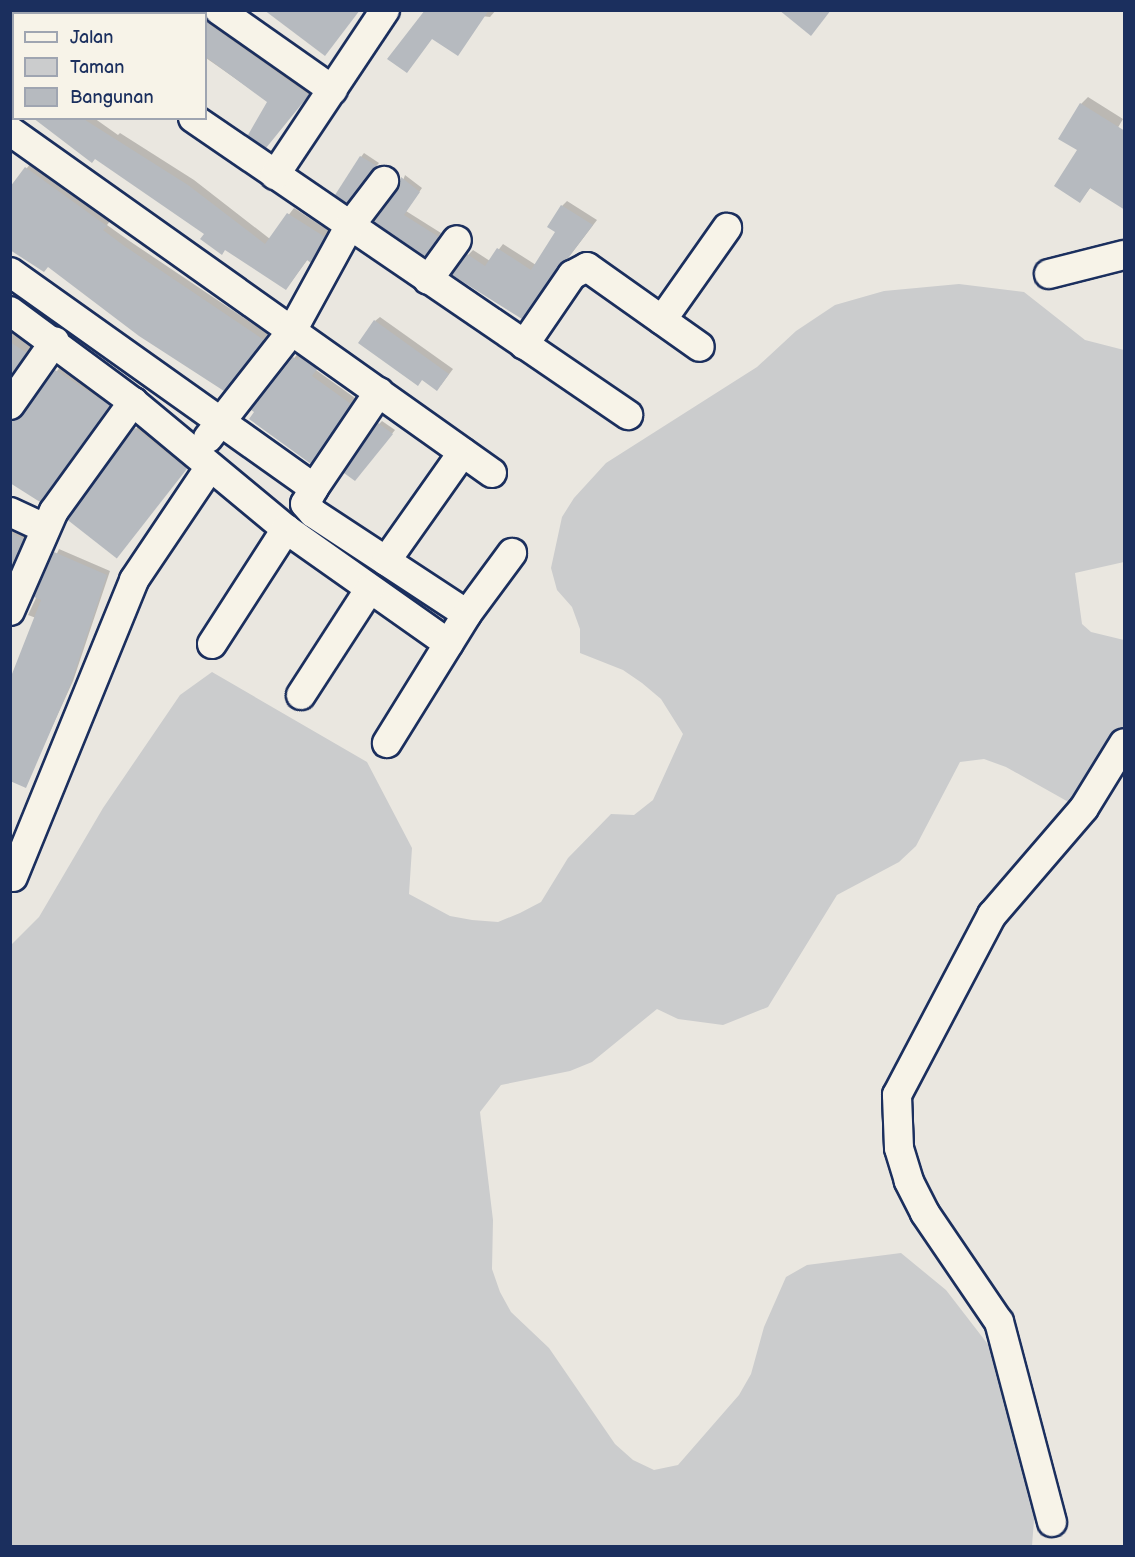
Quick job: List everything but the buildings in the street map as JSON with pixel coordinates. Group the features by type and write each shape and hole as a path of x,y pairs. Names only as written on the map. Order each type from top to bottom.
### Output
{"street":[{"path":"219,10 333,90"},
{"path":"275,175 385,10"},
{"path":"196,120 349,227 628,415"},
{"path":"10,131 492,473"},
{"path":"13,877 135,580 221,425 292,331 349,227 384,181"},
{"path":"662,320 727,228"},
{"path":"428,280 457,240"},
{"path":"1049,274 1125,255"},
{"path":"524,345 567,281 582,268 592,269 700,347"},
{"path":"10,272 221,425 314,488"},
{"path":"10,311 55,341 134,402 286,529 369,590 449,644"},
{"path":"10,405 55,341"},
{"path":"379,392 314,488 306,507 467,614"},
{"path":"10,611 45,528 134,402"},
{"path":"386,561 463,452"},
{"path":"10,512 45,528"},
{"path":"212,644 286,529"},
{"path":"387,743 467,614 512,553"},
{"path":"301,695 369,590"},
{"path":"1052,1522 999,1322 925,1212 909,1181 899,1148 897,1095 992,915 1084,808 1125,743"}],"green space":[{"path":"959,284 1024,292 1085,340 1124,350 1124,562 1075,573 1082,624 1091,632 1124,640 1124,772 1097,818 1006,767 984,759 960,762 916,846 899,862 837,895 768,1007 723,1025 678,1019 657,1009 592,1062 570,1071 501,1085 480,1112 493,1220 492,1269 500,1292 511,1312 549,1348 615,1444 633,1460 654,1470 678,1465 739,1395 751,1374 764,1327 786,1277 807,1265 901,1253 946,1290 1000,1360 1035,1507 1032,1546 11,1546 11,945 39,917 103,808 180,695 212,672 367,762 412,848 409,894 450,916 498,922 541,902 568,858 611,814 634,815 653,800 683,734 661,699 642,683 623,670 580,653 580,629 572,607 557,590 551,568 562,517 574,498 606,463 757,367 796,331 835,305 884,291"}]}
